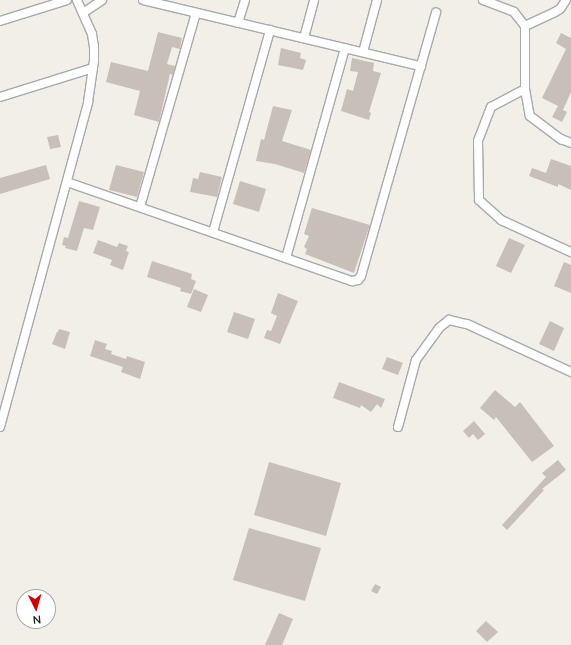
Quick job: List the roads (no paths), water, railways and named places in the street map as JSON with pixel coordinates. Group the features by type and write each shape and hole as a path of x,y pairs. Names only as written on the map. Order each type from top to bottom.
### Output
{"street":[{"path":"0,21 67,0"},
{"path":"0,427 85,119 93,68 93,41 77,0"},
{"path":"82,13 102,0"},
{"path":"143,0 420,66"},
{"path":"238,23 244,0"},
{"path":"304,38 314,0"},
{"path":"363,52 377,0"},
{"path":"483,0 514,12 525,26 525,89 530,116 561,139 571,143"},
{"path":"525,26 560,9 566,0"},
{"path":"67,182 352,281 359,278 436,12"},
{"path":"140,207 196,13"},
{"path":"212,232 270,30"},
{"path":"286,258 346,48"},
{"path":"0,97 93,68"},
{"path":"525,89 491,107 478,141 479,200 501,220 571,252"},
{"path":"398,426 416,360 439,328 449,320 467,324 571,372"}]}
